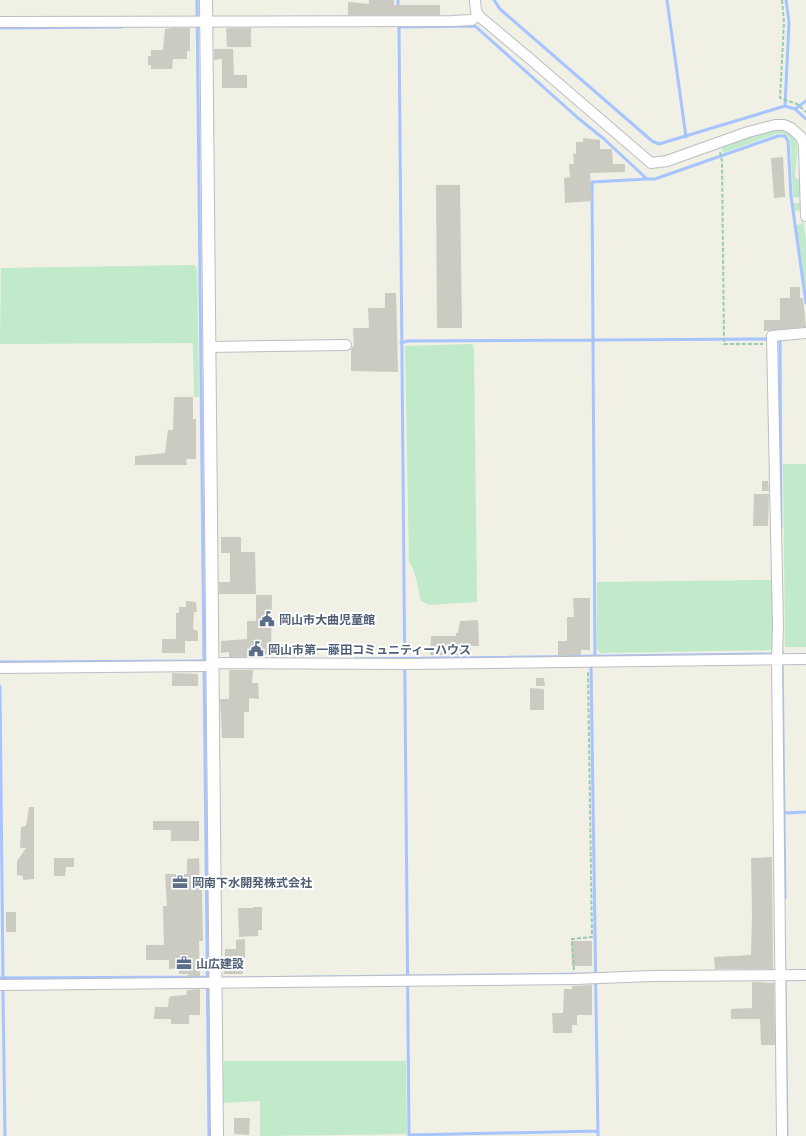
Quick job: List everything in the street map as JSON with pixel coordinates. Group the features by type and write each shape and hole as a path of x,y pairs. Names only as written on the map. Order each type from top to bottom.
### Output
{"street":[{"path":"206,0 200,21 210,347 206,665 210,984 217,1136"},
{"path":"475,0 478,15 651,163 667,161 748,132 775,125 784,125 791,128 801,137 804,145 806,216"},
{"path":"0,22 452,22 472,20 478,15"},
{"path":"782,1136 783,973 779,657 772,336 806,333"},
{"path":"210,347 346,345"},
{"path":"1,668 590,662 779,657 806,659"},
{"path":"0,985 408,981 783,973 806,975"}],"path":[{"path":"782,0 784,22 780,98 797,104 806,112"},
{"path":"721,155 724,344 772,344"},
{"path":"575,971 573,968 572,939 592,937 590,662"}],"green space":[{"path":"780,128 788,131 796,142 797,155 795,178 799,179 800,196 798,198 793,197 790,140 786,135 776,134 723,153 721,147"},
{"path":"793,203 800,203 806,241 806,297 796,225 802,224 800,210 795,211 796,224"},
{"path":"194,265 197,268 199,397 194,397 193,343 0,344 1,268"},
{"path":"472,344 474,349 477,602 429,605 421,601 415,575 409,562 405,346"},
{"path":"783,464 806,464 806,647 785,647"},
{"path":"772,580 774,650 600,653 597,648 597,582"},
{"path":"224,1061 406,1061 407,1134 260,1136 260,1101 221,1103"}],"building":[{"path":"369,0 394,0 394,5 440,5 440,15 348,15 348,2 369,4"},
{"path":"190,28 190,51 187,51 187,59 173,59 172,69 151,69 151,65 148,65 148,56 151,56 151,50 163,50 165,29"},
{"path":"251,28 251,47 227,47 226,29"},
{"path":"214,49 233,49 234,75 247,75 247,88 222,88 222,59 214,60"},
{"path":"583,138 600,140 600,149 612,149 613,164 625,164 625,172 590,173 592,201 565,203 564,178 570,177 569,164 574,164 573,153 576,154 576,142 583,142"},
{"path":"783,157 785,197 774,198 771,158"},
{"path":"436,185 460,185 462,328 437,328"},
{"path":"790,287 800,287 800,298 803,298 806,327 764,331 764,320 780,320 780,298 790,298"},
{"path":"385,293 396,293 398,372 351,371 351,349 354,345 353,328 369,328 368,308 385,308"},
{"path":"174,397 193,397 193,419 196,419 196,459 186,459 187,465 135,465 135,456 165,453 168,430 173,430"},
{"path":"762,481 768,481 769,491 762,491"},
{"path":"754,494 769,494 768,526 753,526"},
{"path":"221,537 241,537 241,552 255,552 256,594 219,594 219,582 230,582 230,553 221,553"},
{"path":"256,595 272,595 271,654 253,655 253,657 229,657 229,652 221,653 221,641 247,639 247,621 256,621"},
{"path":"573,598 590,598 590,650 581,650 581,655 558,656 558,641 567,641 567,617 574,617"},
{"path":"186,601 196,602 197,612 194,612 193,629 198,631 198,641 185,641 185,653 162,653 162,639 176,639 176,613 179,613 179,607 186,607"},
{"path":"478,620 479,646 470,646 471,655 430,655 431,636 456,636 460,621"},
{"path":"229,670 253,670 252,683 258,683 259,699 249,698 249,712 244,712 244,738 222,738 220,699 229,699"},
{"path":"172,673 198,674 198,686 172,686"},
{"path":"536,678 544,678 545,686 536,686"},
{"path":"530,688 544,689 544,710 530,710"},
{"path":"29,807 34,807 34,879 23,880 23,876 17,875 17,861 26,848 20,848 21,827 26,826"},
{"path":"153,821 199,821 199,841 171,841 171,830 153,830"},
{"path":"772,857 773,969 715,969 714,957 751,955 751,858"},
{"path":"54,858 74,858 74,867 66,867 65,876 54,876"},
{"path":"199,858 200,890 202,890 203,941 199,941 200,976 187,977 188,974 179,974 179,968 169,969 169,960 146,960 146,945 164,945 163,906 167,906 165,874 187,874 187,859"},
{"path":"262,907 262,930 258,930 258,936 239,937 238,908"},
{"path":"6,912 16,912 16,932 6,932"},
{"path":"245,939 245,958 242,958 243,974 224,974 225,949 236,949 236,940"},
{"path":"571,941 592,941 592,966 572,966"},
{"path":"752,982 774,983 775,1045 761,1045 760,1019 731,1019 731,1009 752,1008"},
{"path":"592,985 592,1015 577,1015 577,1025 572,1025 572,1033 553,1033 552,1013 563,1013 564,989 572,989 572,986"},
{"path":"200,989 200,1015 189,1015 189,1024 171,1024 171,1019 154,1019 155,1007 168,1007 169,998 171,996 186,995 187,990"},
{"path":"234,1118 250,1118 249,1135 234,1134"}],"waterway":[{"path":"197,0 209,1136"},
{"path":"398,0 398,9"},
{"path":"494,0 500,9 652,141 659,144 785,106 795,109 806,119"},
{"path":"667,0 686,137"},
{"path":"785,106 789,22 786,0"},
{"path":"399,26 409,1136"},
{"path":"399,27 475,26 578,118 604,139 647,179 655,179 778,136 785,136 788,141 791,196 806,303"},
{"path":"0,28 122,27"},
{"path":"795,109 806,101"},
{"path":"595,657 592,182 647,179"},
{"path":"401,343 407,341 769,339"},
{"path":"780,339 781,528"},
{"path":"782,650 785,898"},
{"path":"354,659 774,654"},
{"path":"0,662 206,661"},
{"path":"591,664 598,1136"},
{"path":"0,686 3,980"},
{"path":"784,813 806,812"},
{"path":"224,978 588,974"},
{"path":"0,978 208,977"},
{"path":"785,978 787,1136"},
{"path":"3,991 5,1136"},
{"path":"409,1135 598,1131"}],"place":[{"name":"岡山市大曲児童館","path":"267,619"},
{"name":"岡山市第一藤田コミュニティーハウス","path":"256,649"},
{"name":"岡南下水開発株式会社","path":"180,882"},
{"name":"山広建設","path":"184,963"}]}
